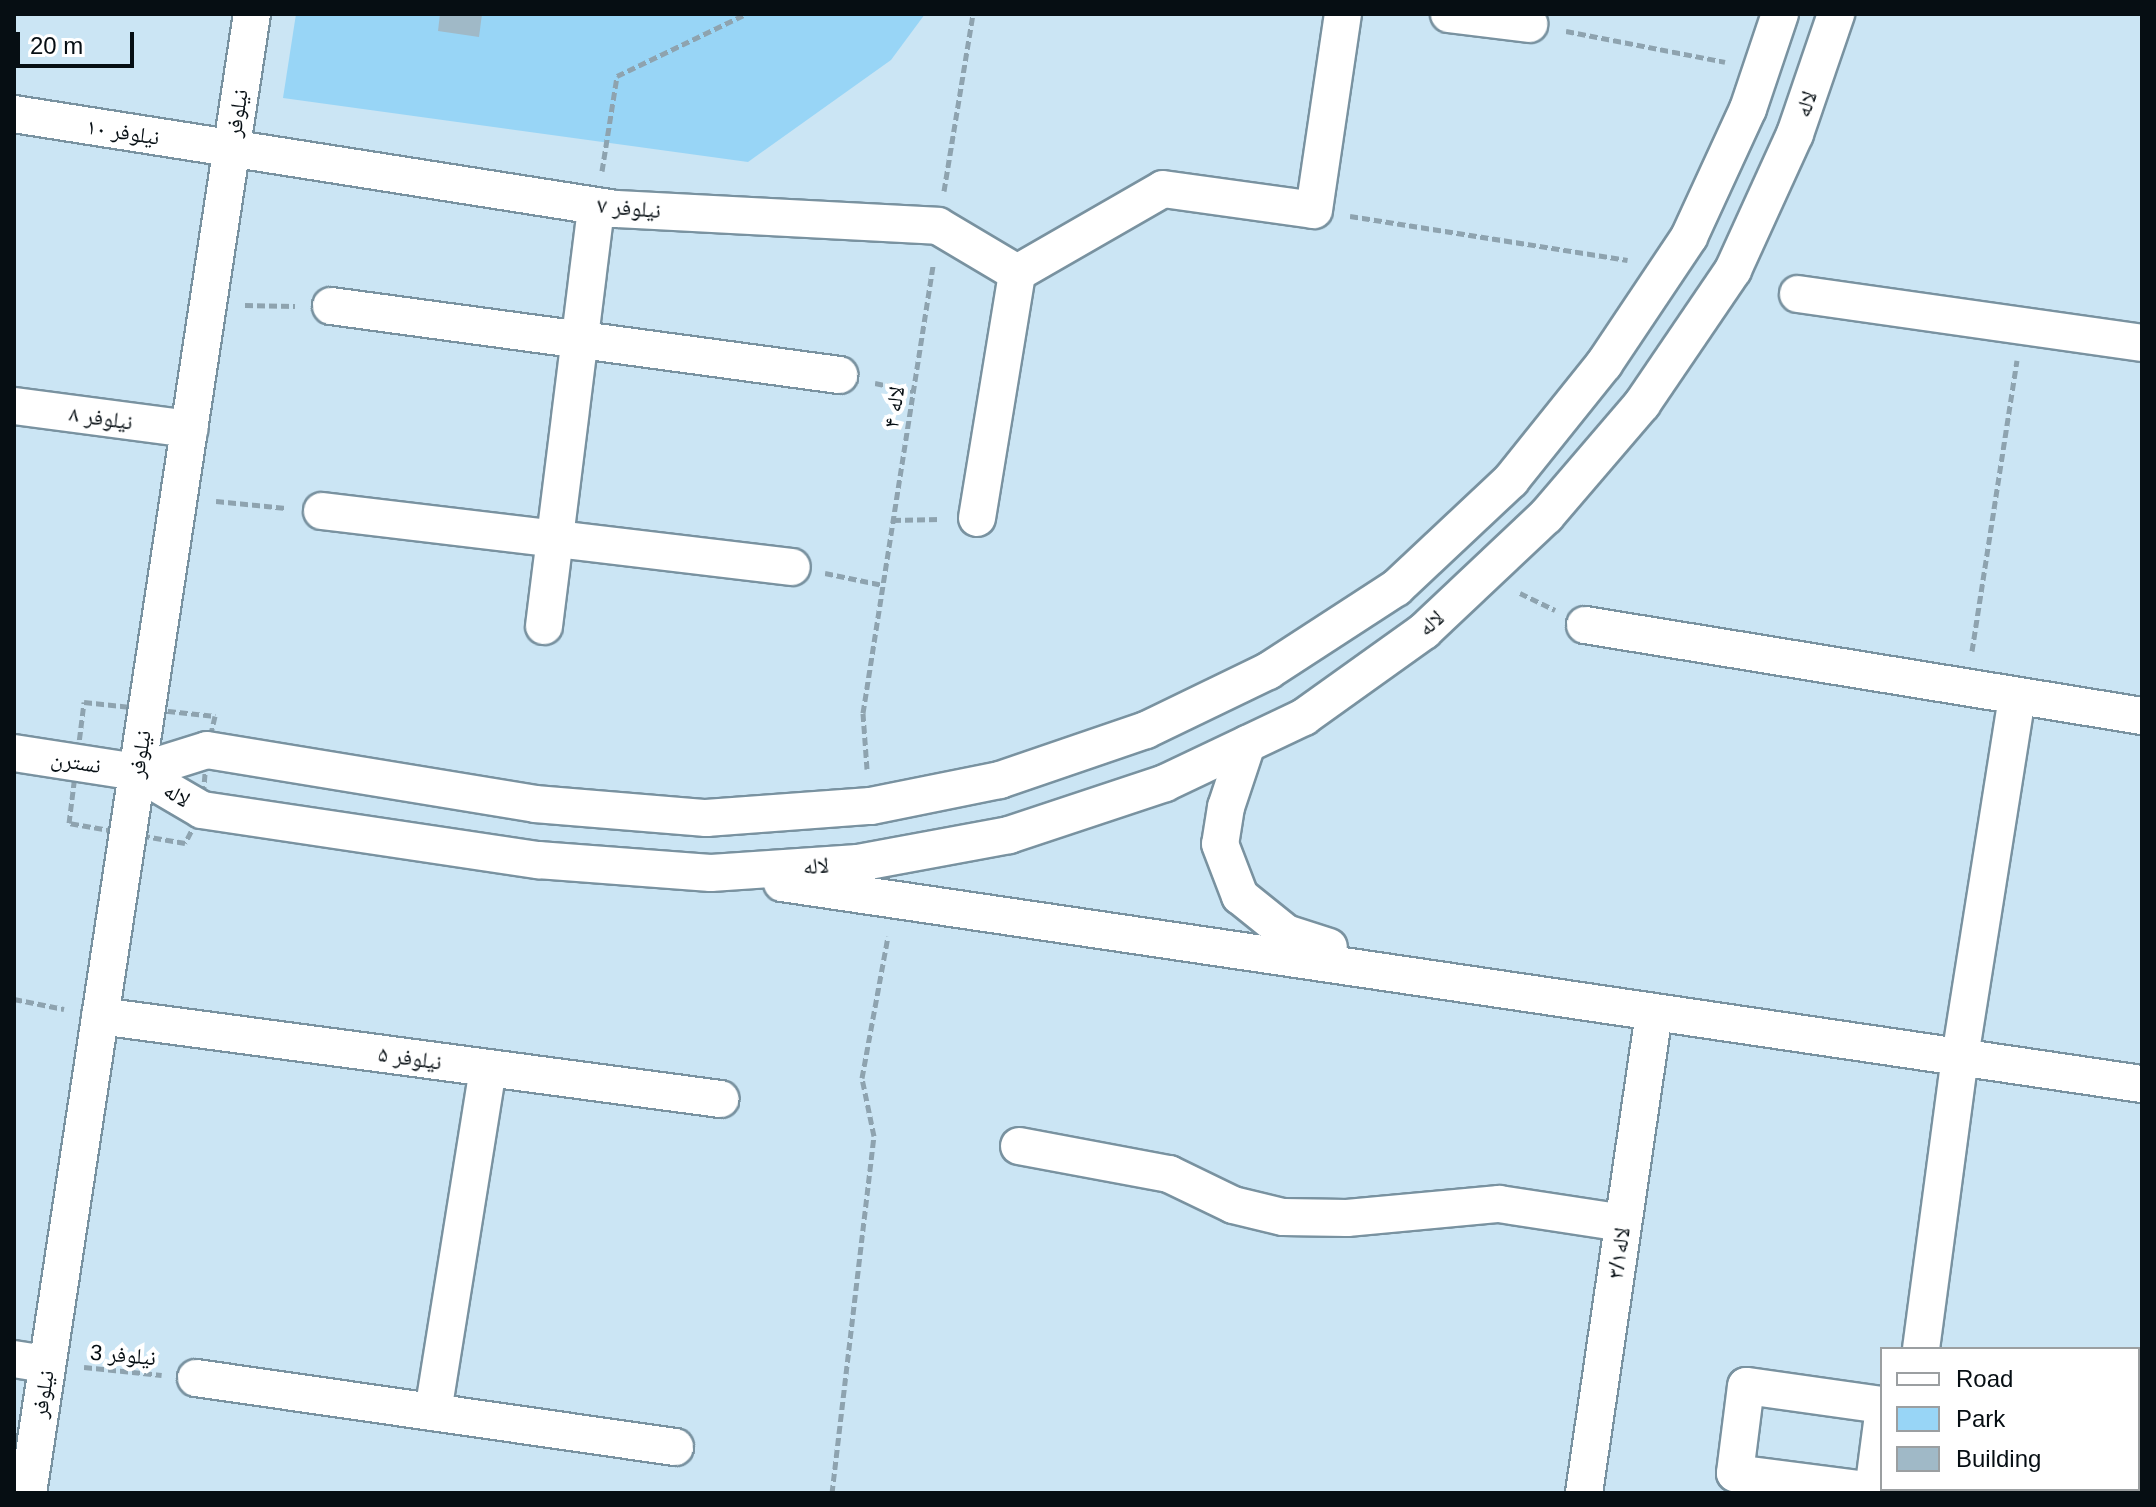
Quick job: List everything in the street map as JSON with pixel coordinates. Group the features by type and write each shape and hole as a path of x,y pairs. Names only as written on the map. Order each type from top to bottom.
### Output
{"street":[{"name":"نیلوفر","path":"28,1493 31,1361 100,1016 252,14"},
{"path":"977,518 1017,273 1163,189 1314,210 1343,14"},
{"path":"1449,14 1529,24"},
{"name":"لاله","path":"137,772 207,750 550,805 706,818 871,806 1000,780 1146,730 1268,671 1396,588 1511,480 1604,364 1689,237 1748,109 1780,14"},
{"name":"لاله","path":"137,772 202,810 538,860 711,873 858,863 1009,835 1165,783 1304,717 1424,631 1546,516 1642,404 1733,270 1795,134 1836,14"},
{"name":"نیلوفر ۱۰","path":"14,114 232,150"},
{"name":"نیلوفر ۷","path":"232,150 596,206 938,226 1017,273"},
{"path":"544,626 596,206"},
{"path":"1798,294 2142,343"},
{"path":"331,306 839,375"},
{"name":"نیلوفر ۸","path":"14,406 189,429"},
{"path":"322,511 792,567"},
{"path":"1585,625 2142,716"},
{"path":"1921,1347 1960,1057 2017,696"},
{"path":"1247,744 1226,807 1220,844 1240,896 1286,933 1426,978"},
{"name":"نسترن","path":"14,753 137,772"},
{"path":"711,873 2142,1084"},
{"name":"لاله۳/۱","path":"1584,1493 1654,1012"},
{"name":"نیلوفر ۵","path":"100,1016 720,1099"},
{"path":"433,1412 488,1068"},
{"path":"1019,1146 1169,1174 1233,1205 1283,1217 1347,1218 1499,1204 1623,1223"},
{"path":"196,1378 675,1447"},
{"path":"1880,1405 1746,1386 1735,1473 1873,1491 1880,1438"}],"path":[{"path":"596,206 617,76 746,14"},
{"name":"لاله ۴","path":"871,806 863,713 973,14"},
{"path":"1529,24 1762,68"},
{"path":"1314,210 1669,267"},
{"path":"208,305 331,306"},
{"path":"1966,687 2022,326"},
{"path":"179,497 322,511"},
{"path":"893,520 977,518"},
{"path":"792,567 883,585"},
{"path":"1484,575 1585,625"},
{"path":"832,1493 874,1136 862,1078 895,900"},
{"path":"14,999 100,1016"},
{"name":"نیلوفر 3","path":"31,1361 196,1378"}],"green space":[{"path":"296,14 925,14 891,60 748,162 283,98"}],"building":[{"path":"440,14 482,14 479,37 438,31"}]}
